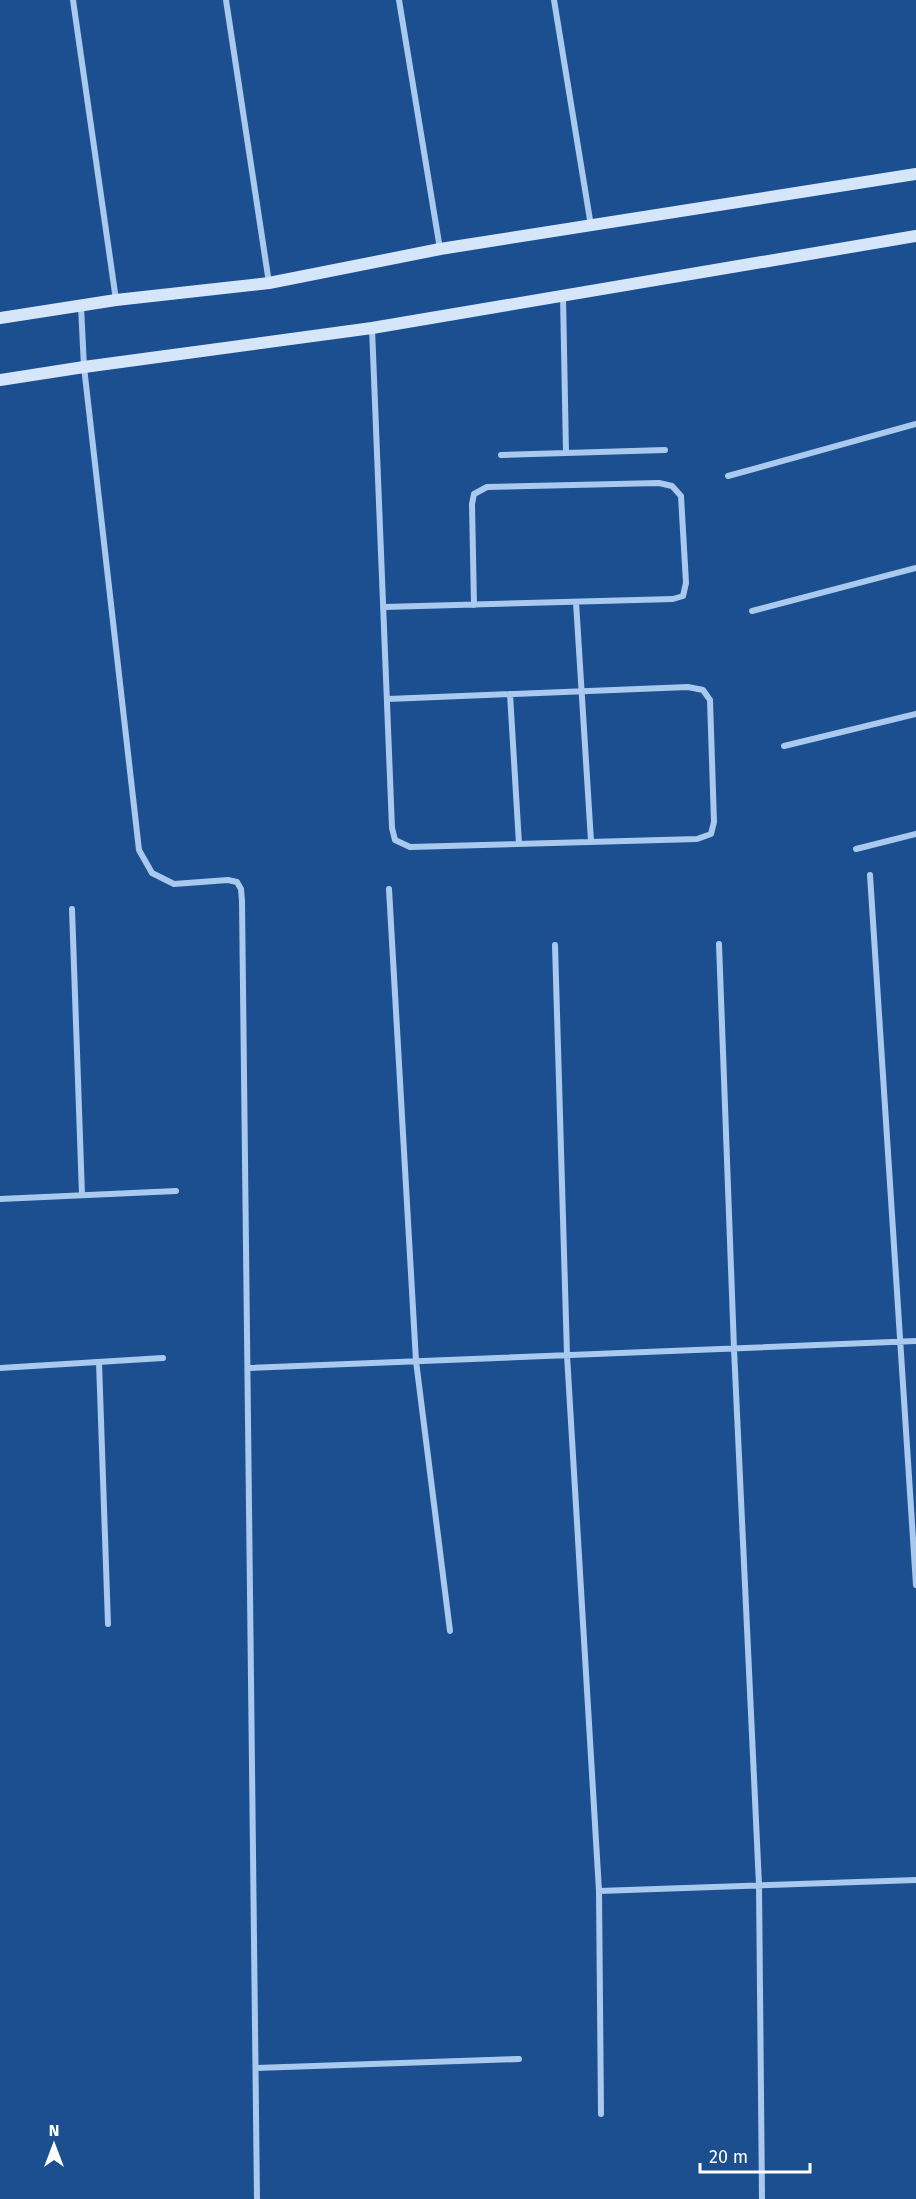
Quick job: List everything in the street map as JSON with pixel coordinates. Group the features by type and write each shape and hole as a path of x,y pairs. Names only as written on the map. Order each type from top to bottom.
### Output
{"street":[{"path":"73,0 116,300"},
{"path":"226,0 269,283"},
{"path":"399,0 440,249"},
{"path":"554,0 591,226"},
{"path":"0,318 116,300 269,283 440,249 916,174"},
{"path":"0,380 84,366 372,328 916,236"},
{"path":"563,296 566,453"},
{"path":"81,306 84,366 139,850 152,873 174,884 228,880 237,882 241,889 249,1368 257,2199"},
{"path":"372,328 392,828 395,840 410,847 697,839 711,834 714,822 710,700 703,690 688,687 388,699"},
{"path":"729,476 916,424"},
{"path":"501,455 665,450"},
{"path":"384,607 474,605 673,599 683,596 686,583 681,496 672,486 659,483 487,488 474,494 471,504 474,605"},
{"path":"752,611 916,568"},
{"path":"576,602 591,841"},
{"path":"510,694 519,844"},
{"path":"784,746 916,714"},
{"path":"856,849 916,834"},
{"path":"870,874 916,1585"},
{"path":"389,889 416,1361 450,1631"},
{"path":"72,909 82,1195"},
{"path":"719,944 734,1349 759,1885 762,2199"},
{"path":"555,945 567,1355 598,1891 601,2114"},
{"path":"0,1199 176,1191"},
{"path":"249,1368 916,1341"},
{"path":"0,1368 163,1358"},
{"path":"99,1362 108,1624"},
{"path":"598,1891 916,1880"},
{"path":"256,2068 519,2059"}]}
